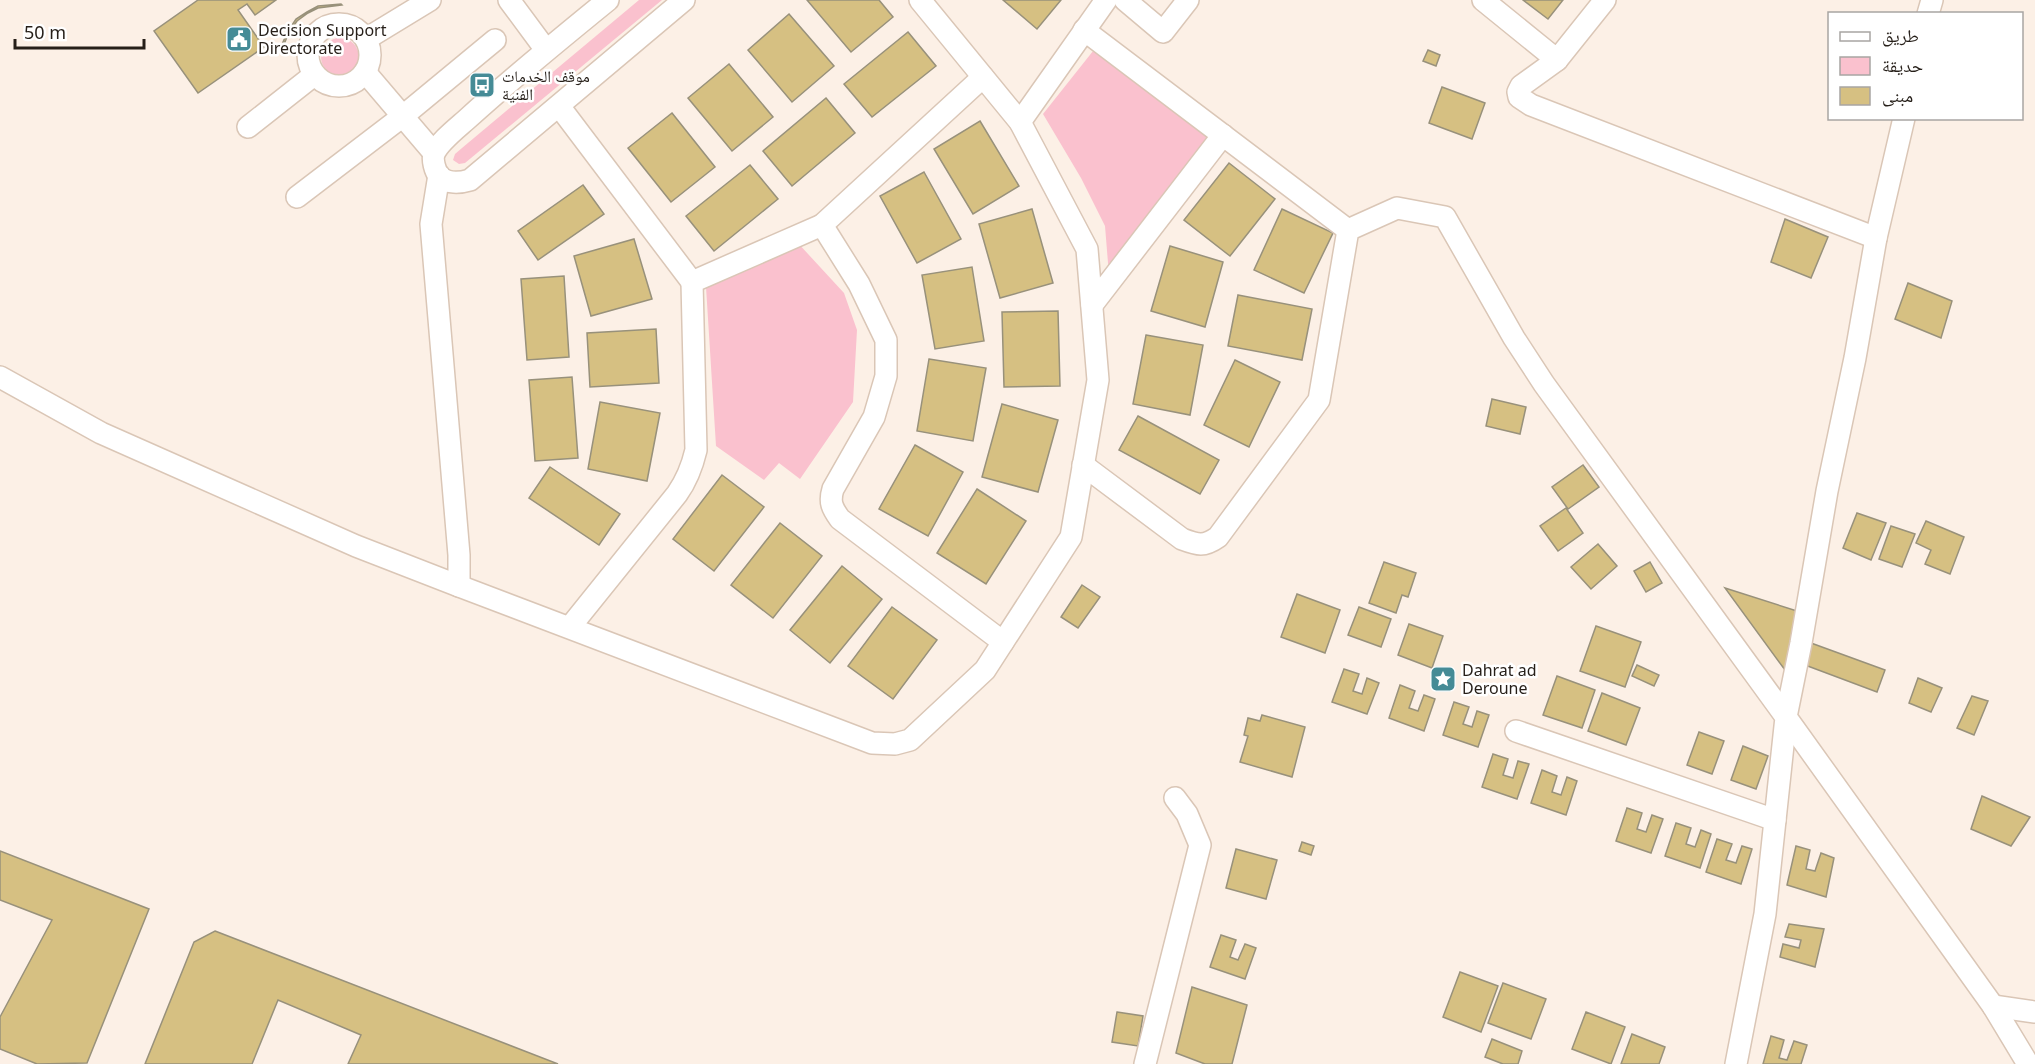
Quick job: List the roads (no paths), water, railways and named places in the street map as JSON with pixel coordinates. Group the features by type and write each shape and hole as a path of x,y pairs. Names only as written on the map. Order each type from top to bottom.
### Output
{"street":[{"path":"366,39 430,0"},
{"path":"509,0 546,50"},
{"path":"434,153 475,112 608,0"},
{"path":"365,72 434,153 434,165 439,175 446,180 459,183 470,180 684,0"},
{"path":"0,377 102,434 356,546 872,743 895,744 910,740 985,670 1071,537 1098,380 1087,249 1020,122 920,0"},
{"path":"1020,122 1106,0"},
{"path":"1125,0 1163,32 1188,0"},
{"path":"1483,0 1557,60"},
{"path":"1605,0 1557,60 1521,86 1518,92 1519,97 1531,105 1876,237"},
{"path":"340,24 359,31 366,39 370,48 370,59 365,72 354,83 344,87 333,87 314,75 307,58 308,47 320,30 330,25 340,24"},
{"path":"1084,30 1348,230"},
{"path":"297,197 403,116 495,40"},
{"path":"248,128 314,75"},
{"path":"692,282 822,225 983,77"},
{"path":"559,106 692,282 696,450 693,466 677,494 570,627"},
{"path":"1736,1064 1765,914 1786,717 1827,491 1856,358 1876,237 1904,120"},
{"path":"1092,305 1223,135"},
{"path":"439,175 431,224 458,543 459,586"},
{"path":"1348,230 1397,208 1445,217 1514,338 1544,384 1993,1006 2028,1064"},
{"path":"822,225 859,284 886,340 886,376 874,417 833,489 830,498 832,508 840,519 1003,642"},
{"path":"1083,465 1182,539 1196,544 1209,543 1218,537 1319,400 1348,230"},
{"path":"1516,730 1775,820"},
{"path":"1145,1064 1200,845 1187,814 1175,798"},
{"path":"1993,1006 2035,1012"}],"place":[{"name":"Decision Support Directorate","path":"239,39"},
{"name":"موقف الخدمات الفنية","path":"482,85"},
{"name":"Dahrat ad Deroune","path":"1443,679"}]}
